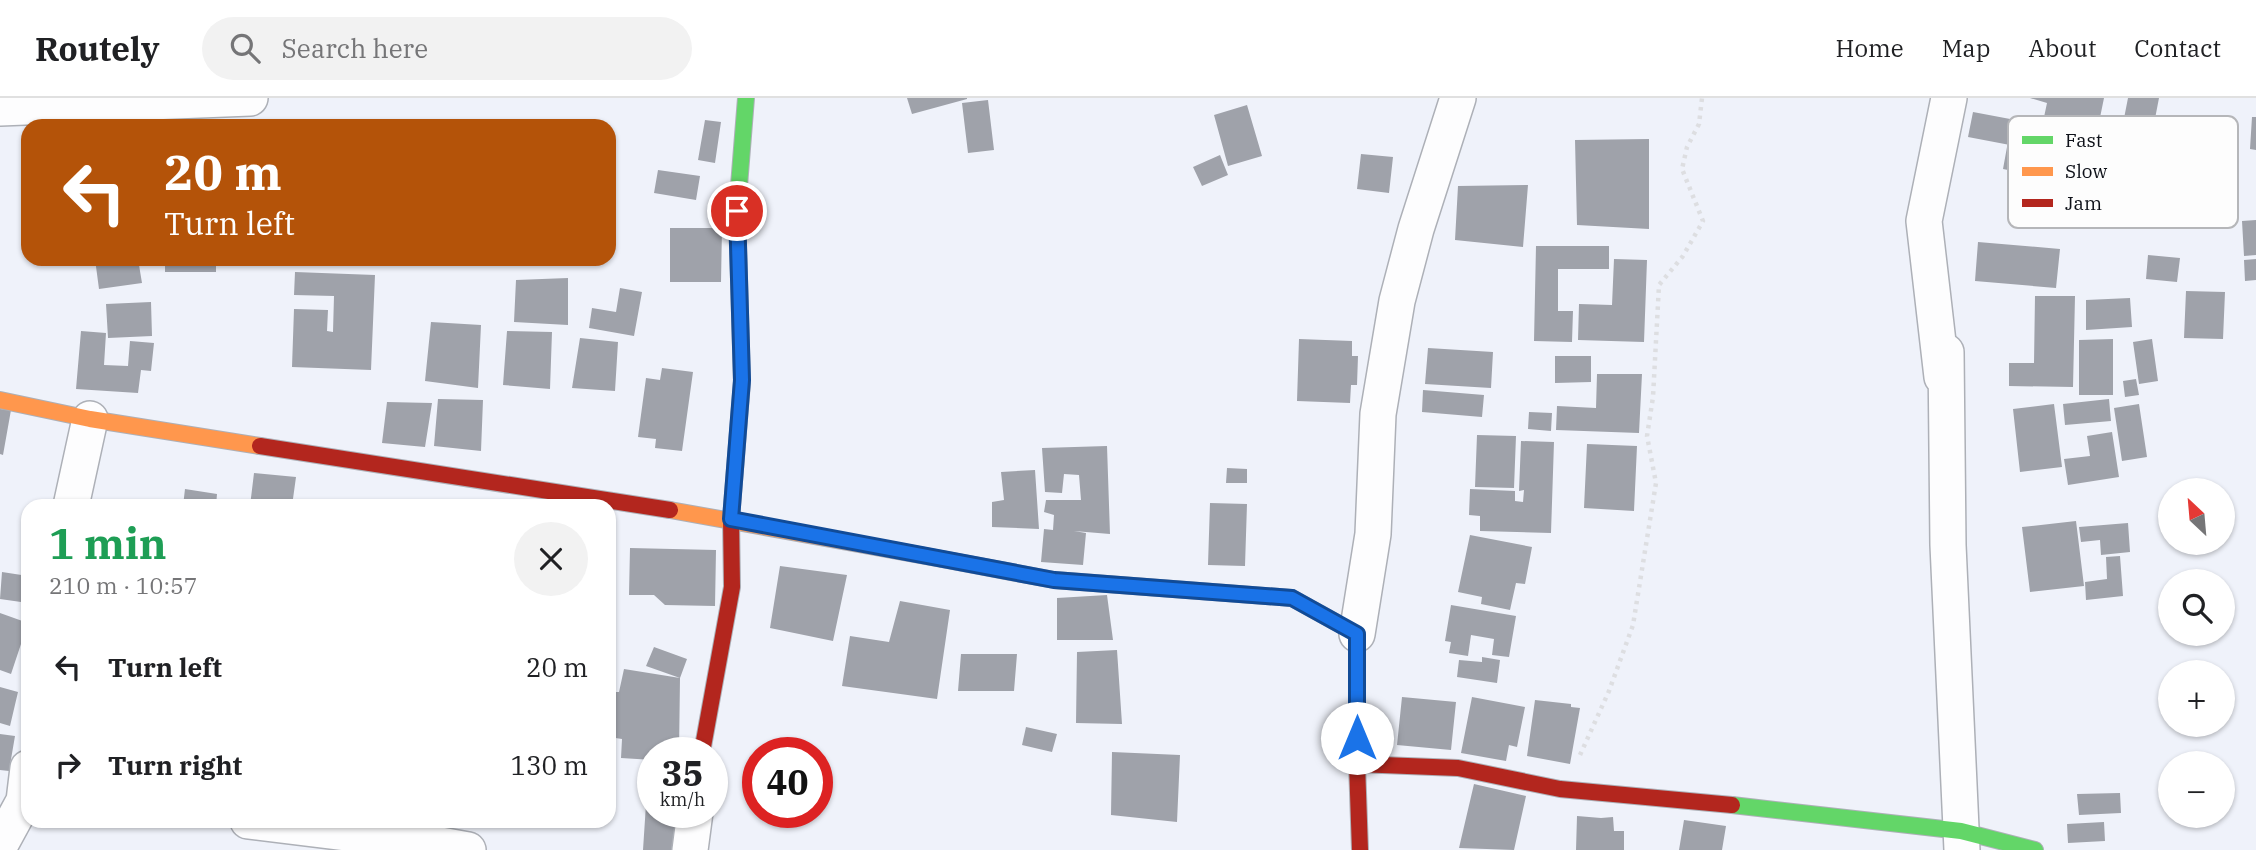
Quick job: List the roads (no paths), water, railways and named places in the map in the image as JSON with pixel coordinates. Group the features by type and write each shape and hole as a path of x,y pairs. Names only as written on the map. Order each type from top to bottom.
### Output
{"street":[{"path":"0,108 250,98"},
{"path":"705,737 732,587 731,519 742,380 737,211 746,98"},
{"path":"1360,850 1357,634 1373,534 1378,414 1397,301 1416,229 1458,98"},
{"path":"1949,98 1924,221 1945,405 1946,352 1948,545 1961,841"},
{"path":"0,400 90,419 603,499"},
{"path":"73,499 90,419"},
{"path":"616,501 731,519 1054,580 1292,598 1357,634"},
{"path":"1357,764 1458,768 1560,789 1706,802 2035,850"},
{"path":"0,845 20,792"},
{"path":"247,850 248,828"},
{"path":"323,828 430,838 468,850"},
{"path":"690,850 693,828"}]}
